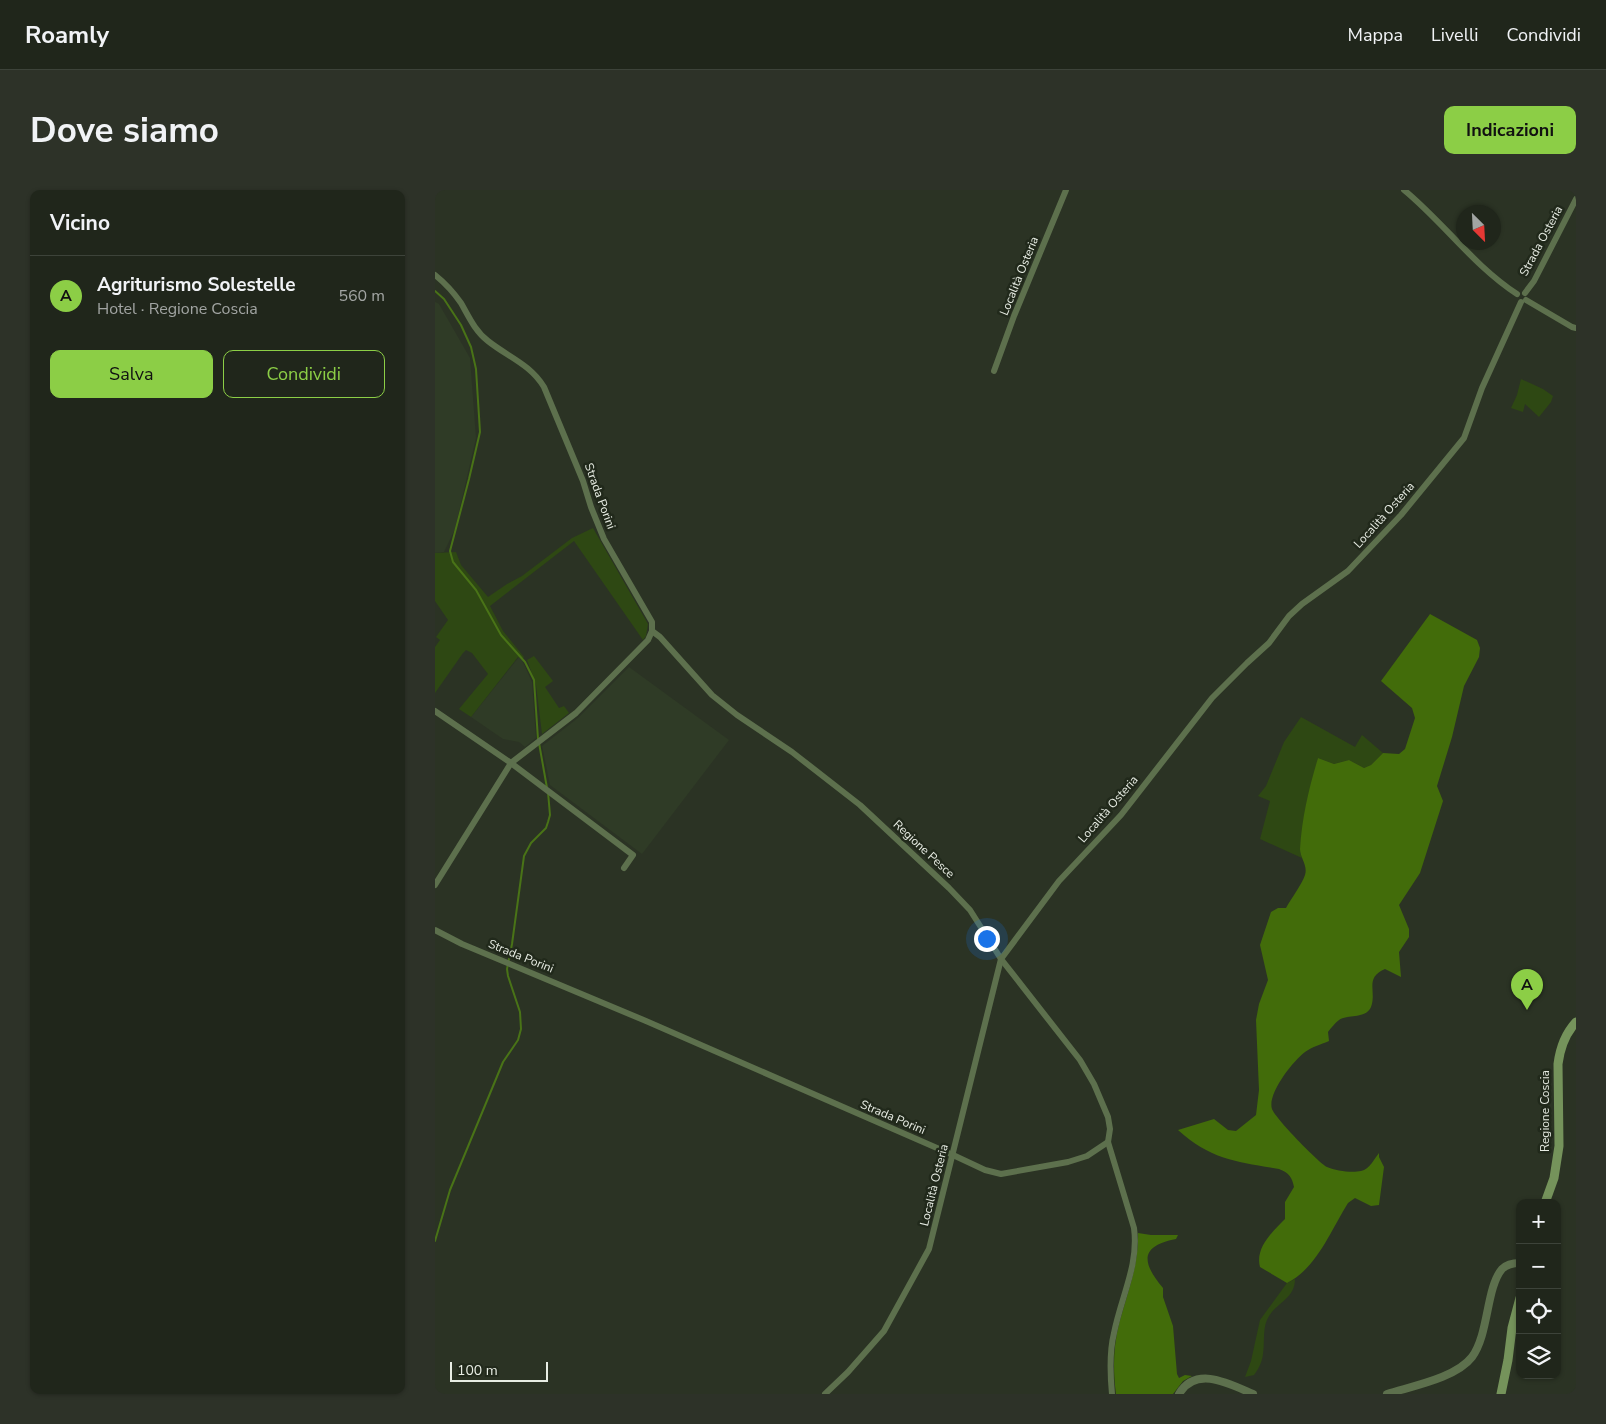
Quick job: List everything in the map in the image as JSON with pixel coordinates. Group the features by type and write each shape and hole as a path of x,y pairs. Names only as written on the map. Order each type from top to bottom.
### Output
{"main road":[{"name":"Regione Coscia","path":"1546,1199 1554,1178 1559,1146 1557,1064 1559,1052 1564,1039 1576,1022"},
{"path":"1501,1394 1509,1360 1512,1328 1516,1313"}],"street":[{"name":"Località Osteria","path":"994,371 1014,316 1066,190"},
{"path":"1404,190 1440,222 1471,256 1517,294 1517,299 1524,298 1574,328 1576,334"},
{"name":"Strada Osteria","path":"1524,298 1576,198"},
{"name":"Strada Porini","path":"435,275 451,290 479,332 488,341 526,366 541,383 583,481 601,533 652,622 652,631"},
{"name":"Località Osteria","path":"825,1394 848,1372 883,1331 929,1249 1001,959 1059,880 1121,815 1212,698 1269,643 1289,616 1302,604 1348,571 1401,514 1464,438 1482,388 1524,298"},
{"path":"435,885 511,763 576,713 648,640 652,631"},
{"name":"Regione Pesce","path":"652,631 712,695 737,715 792,752 853,800 970,910 1001,959 1079,1060 1095,1084 1108,1117 1110,1129 1108,1142"},
{"path":"435,711 511,763 633,855 624,868"},
{"name":"Strada Porini","path":"435,930 462,944 985,1170 1001,1174 1081,1158 1108,1142"},
{"path":"1108,1142 1134,1228 1136,1242 1134,1261 1114,1331 1110,1373 1112,1394"},
{"path":"1387,1394 1449,1374 1472,1357 1479,1342 1496,1280 1503,1268 1516,1263"},
{"path":"1179,1394 1189,1384 1207,1378 1219,1380 1253,1394"}],"shaded area":[{"path":"435,302 439,304 470,358 476,438 455,529 444,552 435,553"},
{"path":"519,657 532,682 536,738 525,747 519,742 503,739 471,717"},
{"path":"629,667 729,740 642,854 550,785 542,746 578,718"}],"green space":[{"path":"1521,379 1553,396 1551,402 1539,417 1525,404 1523,412 1511,408"},
{"path":"593,528 648,624 646,636 643,640 574,541 490,606 503,631 524,657 522,660 518,657 471,717 459,709 488,674 472,653 466,650 463,653 435,693 435,647 440,640 436,637 448,620 435,601 435,553 456,552 461,565 488,597 522,576 572,538"},
{"path":"1430,614 1477,640 1480,648 1479,657 1464,686 1452,737 1437,786 1443,801 1420,873 1399,905 1409,929 1409,937 1399,952 1401,977 1385,969 1375,976 1369,1011 1361,1015 1339,1020 1328,1032 1329,1041 1300,1056 1282,1078 1271,1103 1272,1109 1281,1121 1327,1167 1335,1170 1361,1171 1369,1166 1379,1153 1384,1167 1379,1205 1371,1206 1355,1198 1348,1203 1315,1258 1307,1268 1287,1283 1260,1267 1259,1260 1262,1247 1285,1219 1285,1202 1294,1187 1289,1176 1279,1169 1214,1154 1190,1140 1178,1130 1214,1119 1228,1130 1236,1131 1256,1115 1259,1090 1256,1020 1259,1004 1268,980 1260,945 1271,912 1278,908 1286,908 1305,875 1306,871 1300,852 1302,826 1318,758 1334,764 1349,760 1364,768 1371,765 1383,753 1399,754 1405,749 1415,718 1412,708 1381,681"},
{"path":"534,656 553,681 545,687 559,708 564,706 569,713 542,734 536,685 527,660"},
{"path":"1301,717 1355,747 1362,735 1383,753 1371,765 1364,768 1349,760 1334,764 1318,758 1300,852 1302,858 1260,839 1270,801 1258,796 1266,786 1284,742"},
{"path":"1138,1233 1178,1235 1176,1239 1155,1246 1150,1251 1148,1257 1151,1271 1163,1288 1163,1297 1173,1326 1177,1374 1179,1378 1185,1375 1192,1376 1183,1381 1173,1394 1116,1394 1114,1368 1116,1342 1119,1324 1135,1268"},
{"path":"1295,1279 1292,1291 1267,1320 1263,1357 1259,1367 1254,1375 1245,1377 1251,1361 1260,1320 1287,1283"}],"waterway":[{"path":"435,291 444,299 461,325 471,347 476,369 480,432 450,551 453,562 476,590 501,635 525,662 534,680 538,739"},
{"path":"539,743 547,788"},
{"path":"435,1241 450,1190 503,1062 518,1040 521,1029 520,1012 507,969 524,856 531,843 546,828 550,815 548,792"}],"place":[{"name":"Agriturismo Solestelle","path":"1527,1010"}]}
